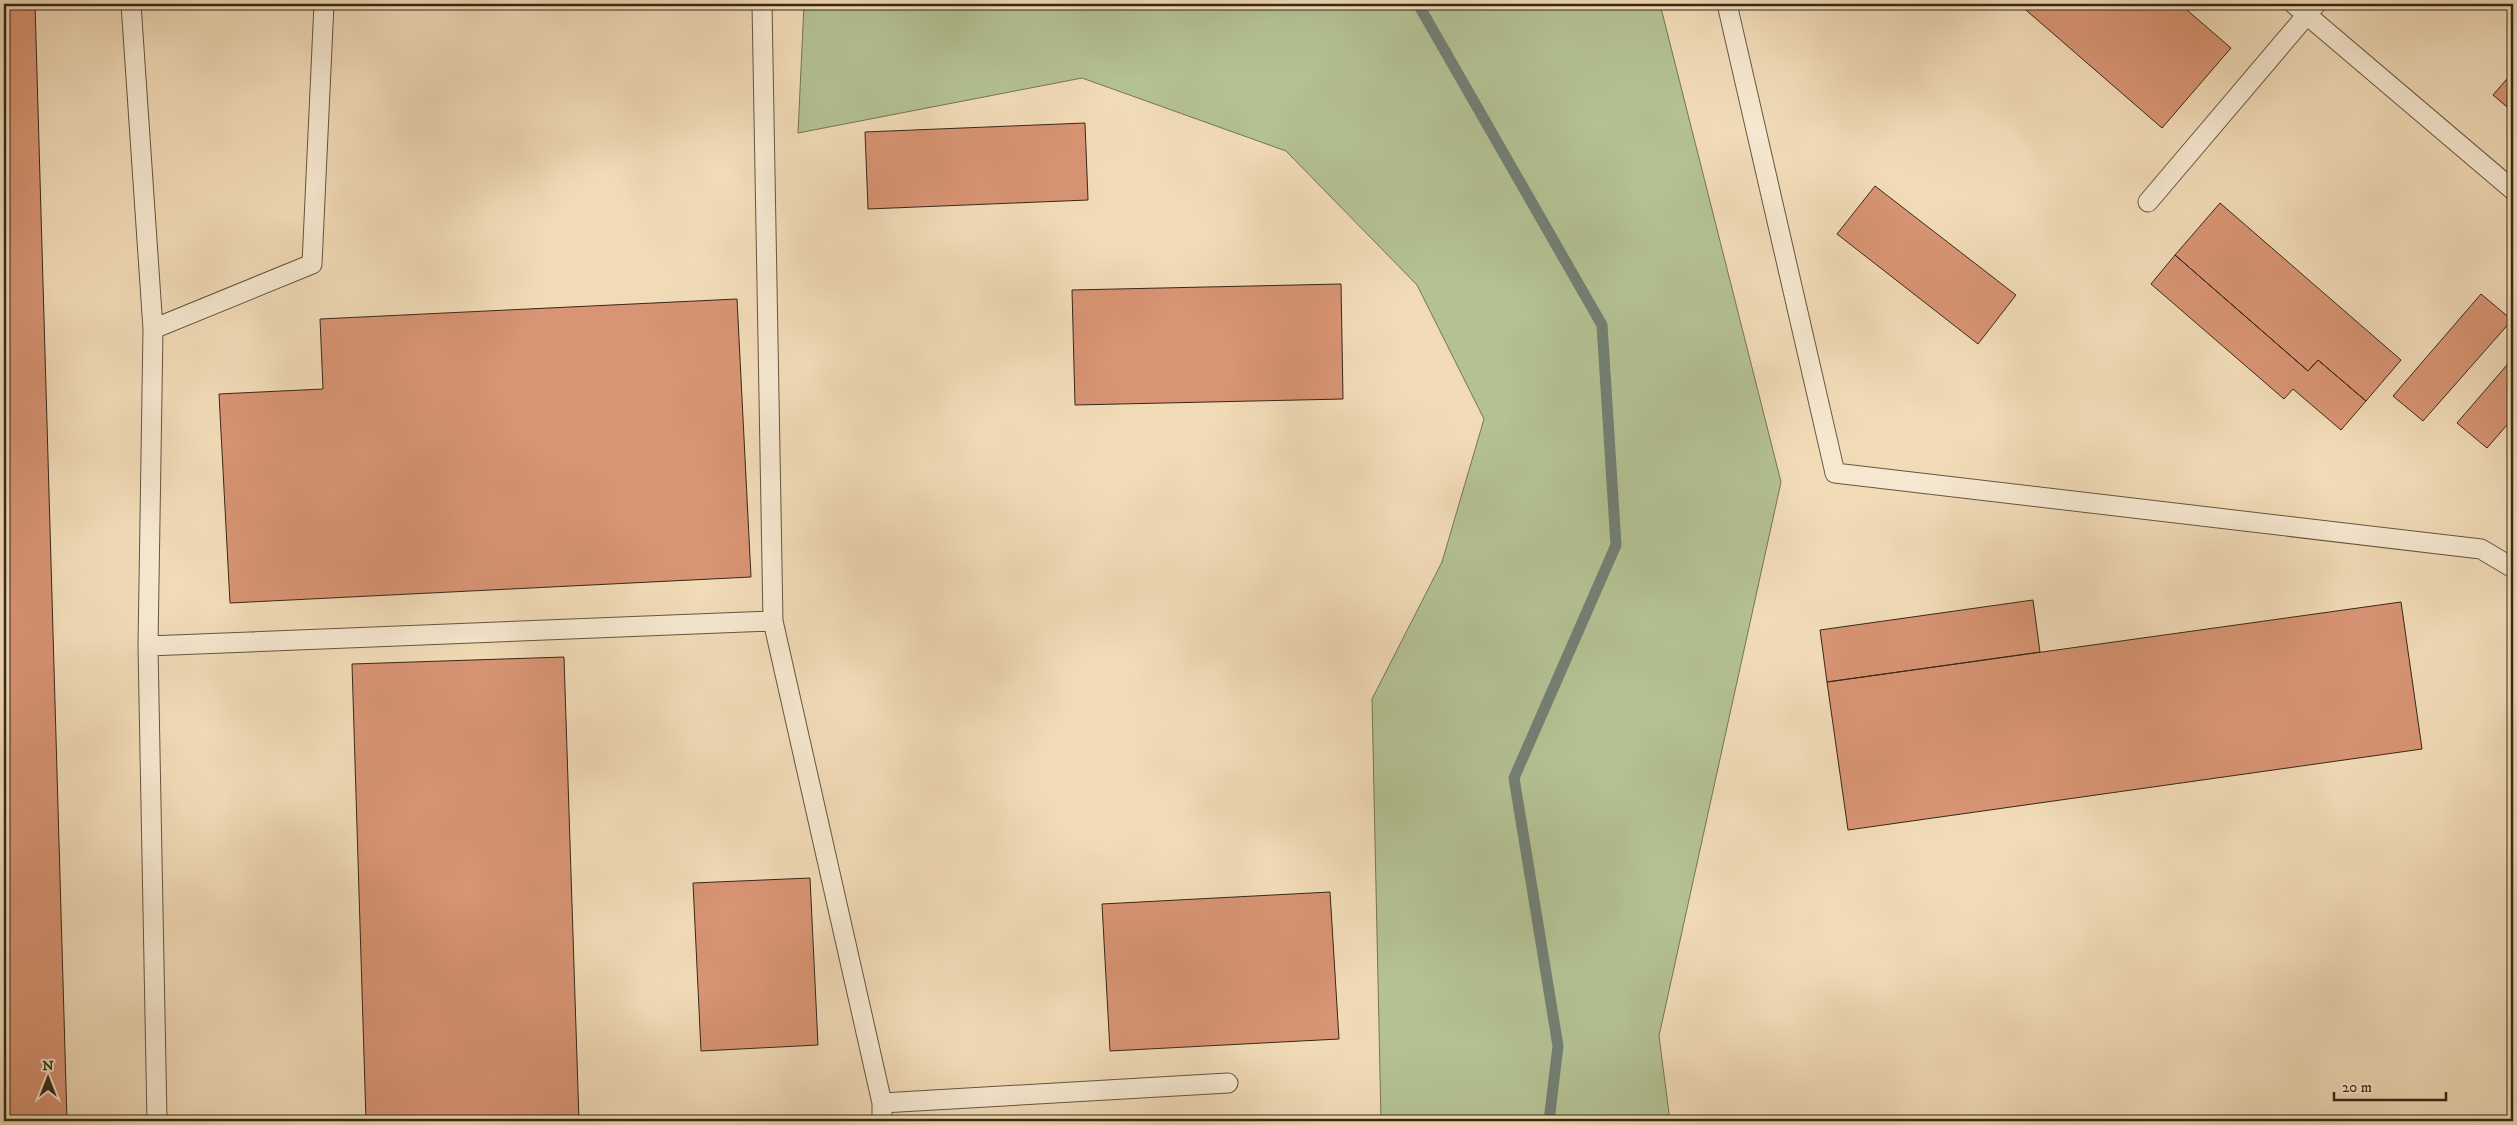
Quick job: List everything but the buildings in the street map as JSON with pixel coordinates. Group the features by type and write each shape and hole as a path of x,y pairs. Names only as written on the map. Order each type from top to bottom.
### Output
{"lane":[{"path":"131,4 153,329 148,646 157,1121"},
{"path":"153,329 312,264 324,4"},
{"path":"762,4 773,621 882,1112 1228,1083"},
{"path":"1727,4 1835,473 2481,549 2513,568"},
{"path":"2148,202 2306,7 2513,190"},
{"path":"148,646 773,621"}],"green space":[{"path":"804,4 1660,4 1781,482 1659,1036 1670,1121 1381,1121 1372,699 1442,562 1484,419 1417,285 1286,151 1082,78 798,133"}],"waterway":[{"path":"1418,4 1602,325 1616,545 1514,778 1558,1046 1549,1121"}]}
